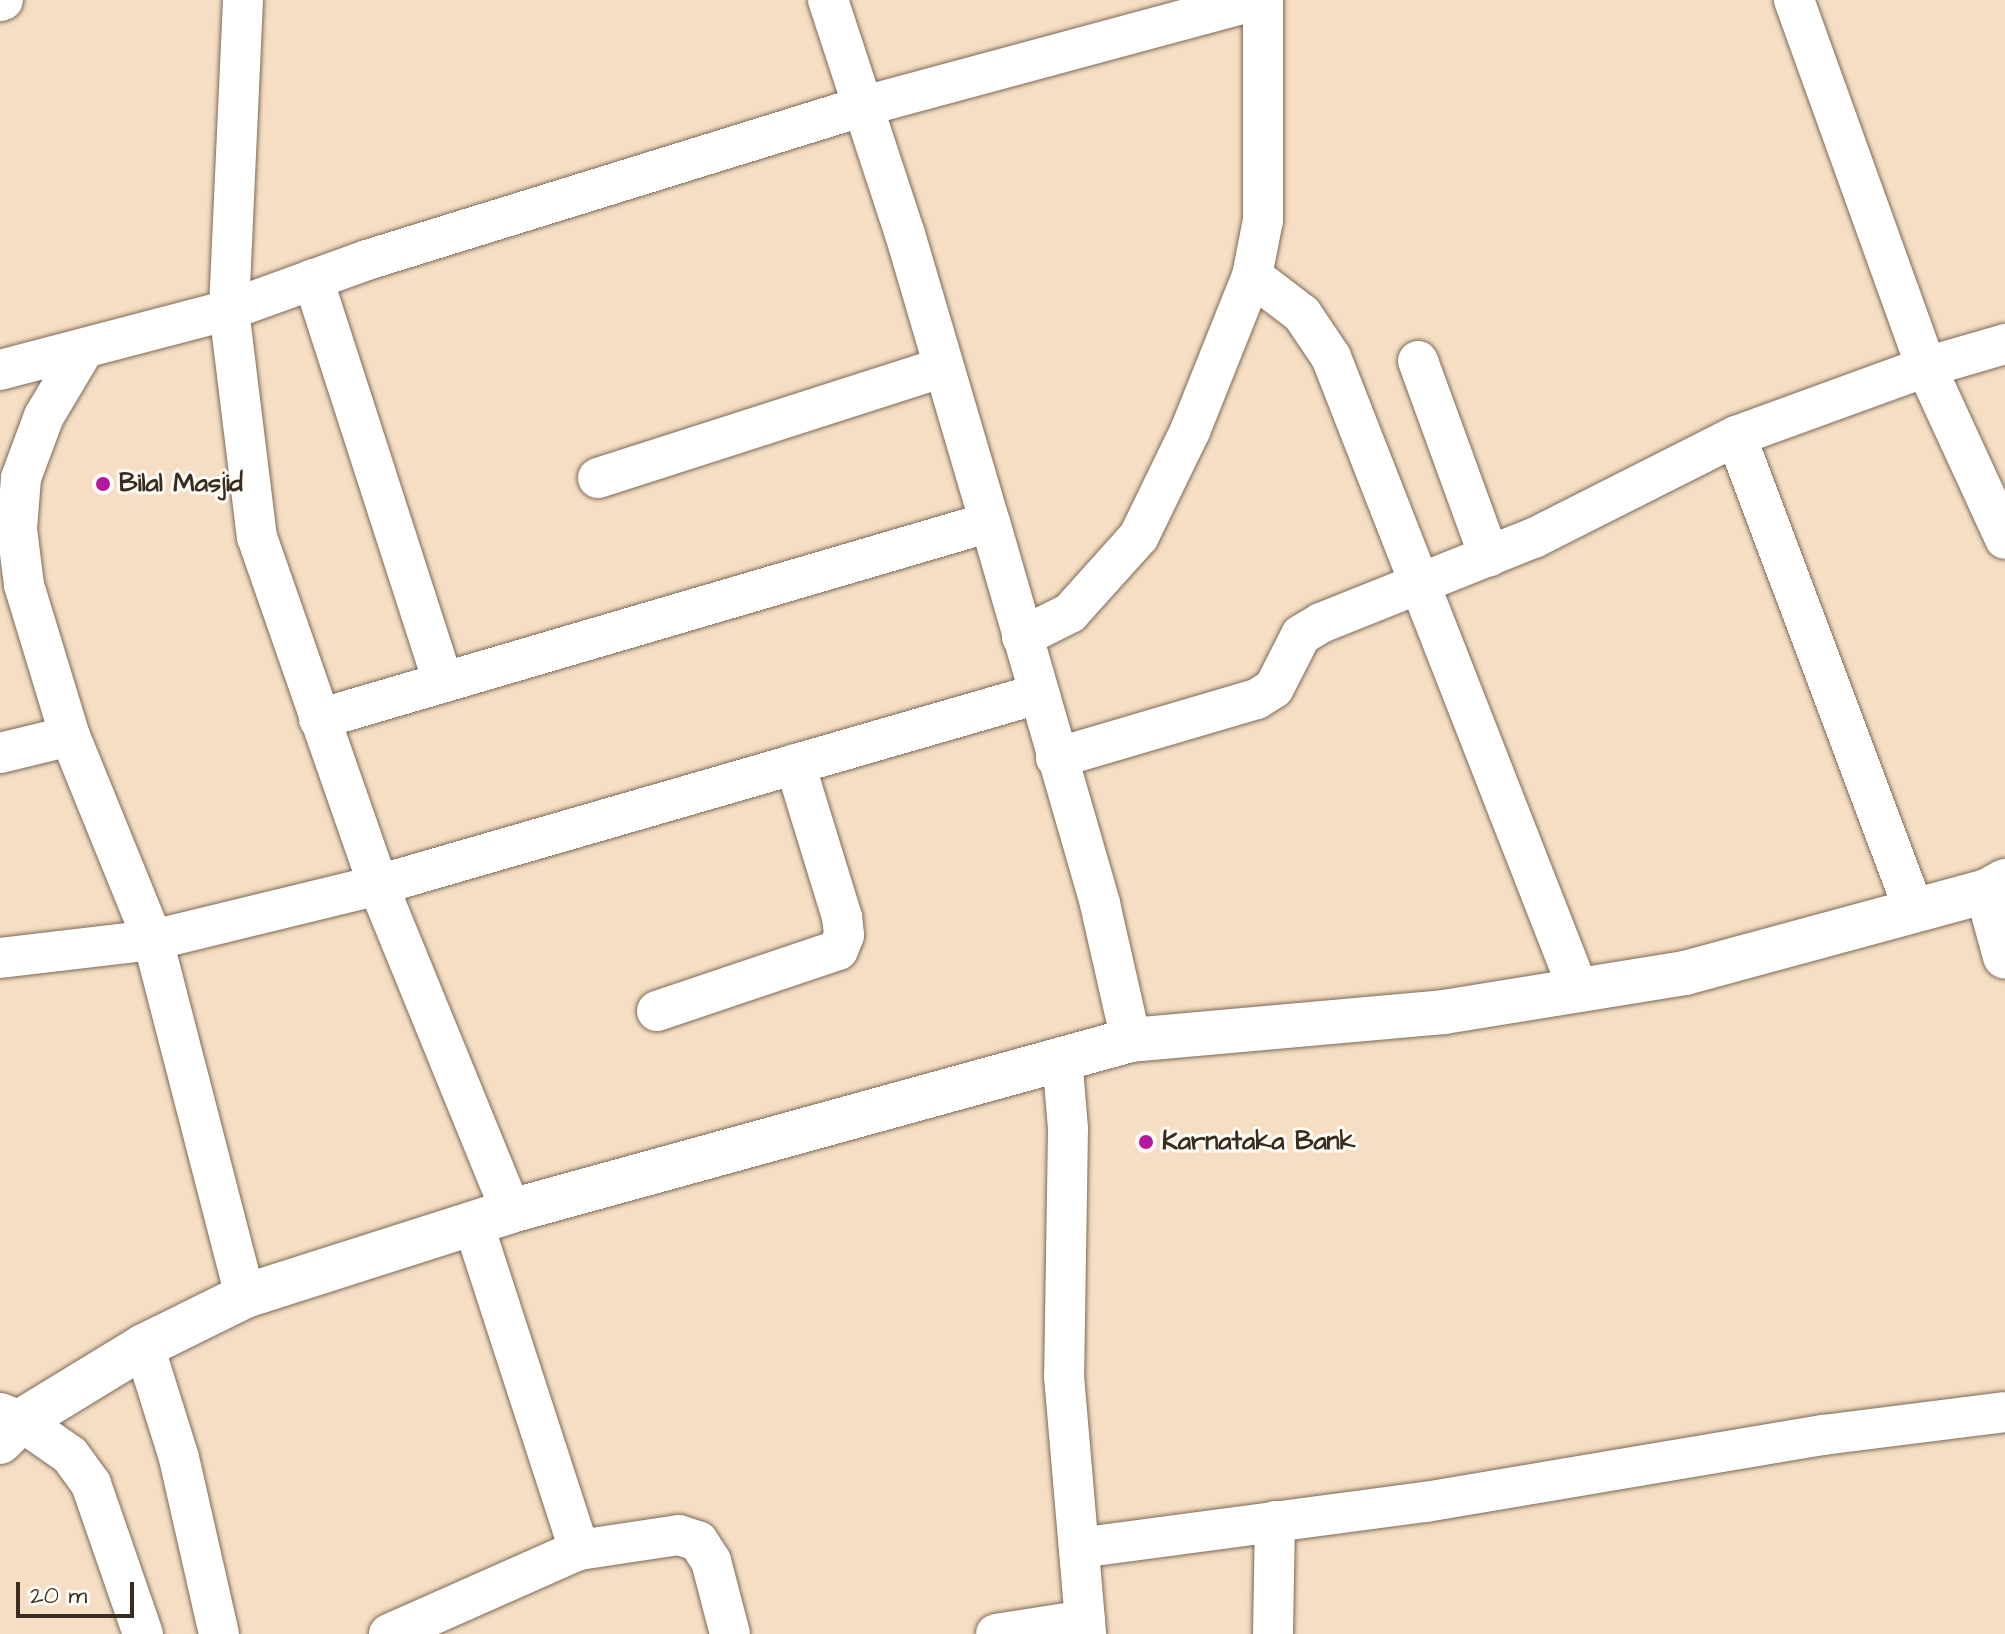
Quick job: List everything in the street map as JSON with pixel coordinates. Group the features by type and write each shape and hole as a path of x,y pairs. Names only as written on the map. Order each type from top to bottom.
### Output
{"main road":[{"path":"7,1425 144,1346 245,1296 492,1217 1131,1040 1444,1012 1685,973 1996,886 2005,957"}],"street":[{"path":"243,0 229,310 257,537 492,1217 579,1550"},
{"path":"828,0 864,106 990,522 1100,904 1131,1040"},
{"path":"0,370 229,310 313,279 864,106 1256,0"},
{"path":"1022,637 1070,613 1139,536 1190,431 1252,276 1263,220 1263,0"},
{"path":"1794,0 1926,367 2005,539"},
{"path":"1252,276 1302,314 1324,344 1422,584 1579,991"},
{"path":"313,279 443,682"},
{"path":"1056,758 1257,699 1274,688 1301,635 1489,556 1736,436 1926,367 2005,344"},
{"path":"84,349 44,416 21,478 17,529 24,585 70,736 153,940 245,1296"},
{"path":"1418,361 1489,556"},
{"path":"598,478 943,367"},
{"path":"1736,436 1914,910"},
{"path":"319,719 990,522"},
{"path":"0,958 153,940 378,885 1038,694"},
{"path":"0,753 70,736"},
{"path":"657,1011 838,950 842,917 795,764"},
{"path":"996,1634 1086,1627 1064,1376 1068,1129 1062,1057"},
{"path":"144,1346 179,1458 219,1634"},
{"path":"1079,1548 2005,1412"},
{"path":"7,1425 70,1455 91,1484 143,1634"},
{"path":"1273,1634 1275,1521"},
{"path":"389,1634 579,1550 656,1535 698,1541 711,1561 730,1634"}],"place":[{"name":"Bilal Masjid","path":"103,484"},
{"name":"Karnataka Bank","path":"1146,1142"}]}
